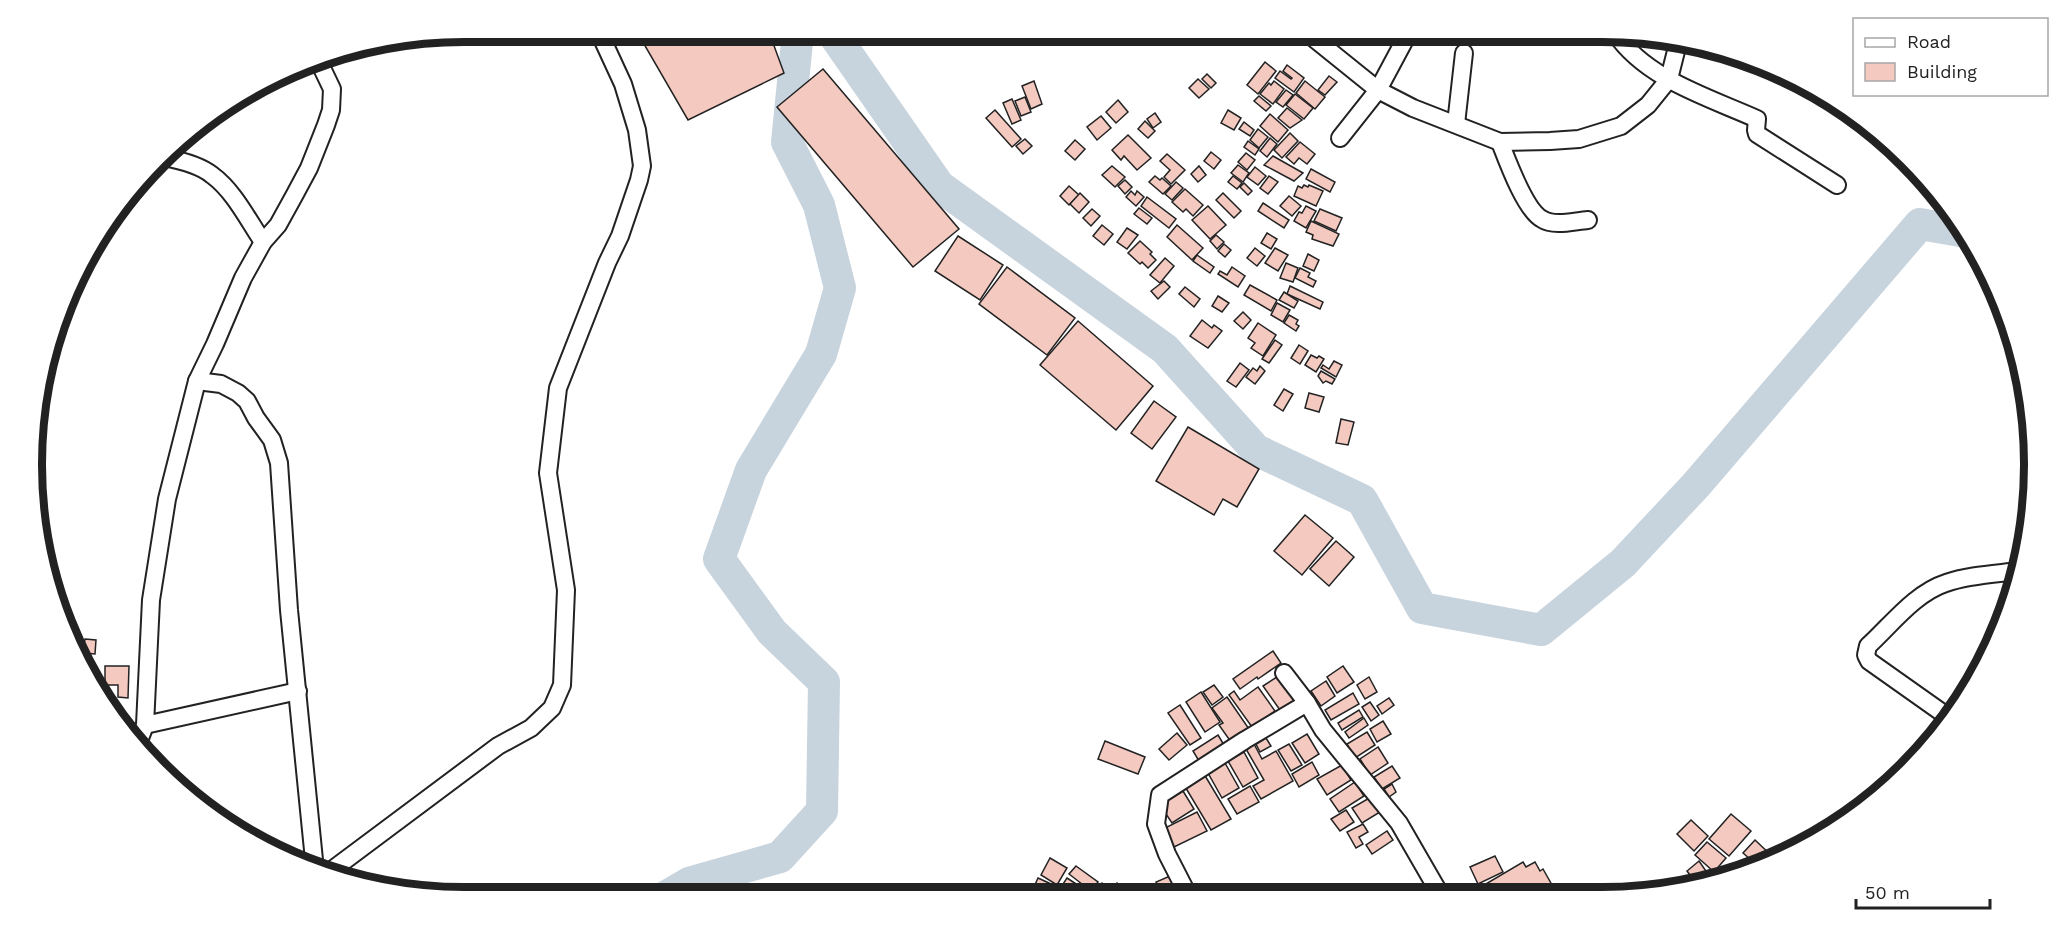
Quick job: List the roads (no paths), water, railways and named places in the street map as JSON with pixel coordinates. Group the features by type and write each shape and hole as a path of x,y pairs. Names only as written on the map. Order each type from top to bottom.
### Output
{"street":[{"path":"336,867 498,746 531,728 552,708 562,685 566,590 548,473 558,388 607,263 620,236 642,166 637,130 626,93 603,42"},
{"path":"1318,42 1378,90 1413,108 1500,142 1579,139 1621,126 1648,105 1669,80 1677,49"},
{"path":"1340,138 1378,90 1404,42"},
{"path":"1622,43 1647,65 1669,80 1757,119 1757,134 1837,185"},
{"path":"1456,124 1464,53"},
{"path":"298,691 142,733 150,600 167,499 197,381 243,278 263,242 278,225 309,168 331,110 332,89 321,67"},
{"path":"1500,142 1513,178 1534,212 1542,220 1558,223 1588,220"},
{"path":"173,159 211,174 239,206 263,242"},
{"path":"197,381 221,384 247,401 272,440 279,463 289,610 314,859"},
{"path":"1943,713 1869,661 1866,655 1868,646 1919,598 1945,583 2010,572"},
{"path":"1284,673 1307,703 1323,730 1399,823 1436,887"},
{"path":"1184,887 1167,854 1156,824 1160,795 1307,703"}],"waterway":[{"path":"682,887 689,883 780,857 822,811 824,682 772,632 719,559 751,470 821,354 840,288 819,205 787,142 797,42"},
{"path":"839,42 939,186 1165,349 1256,450 1362,500 1422,608 1541,630 1623,563 1696,485 1920,224 1953,230"}]}
